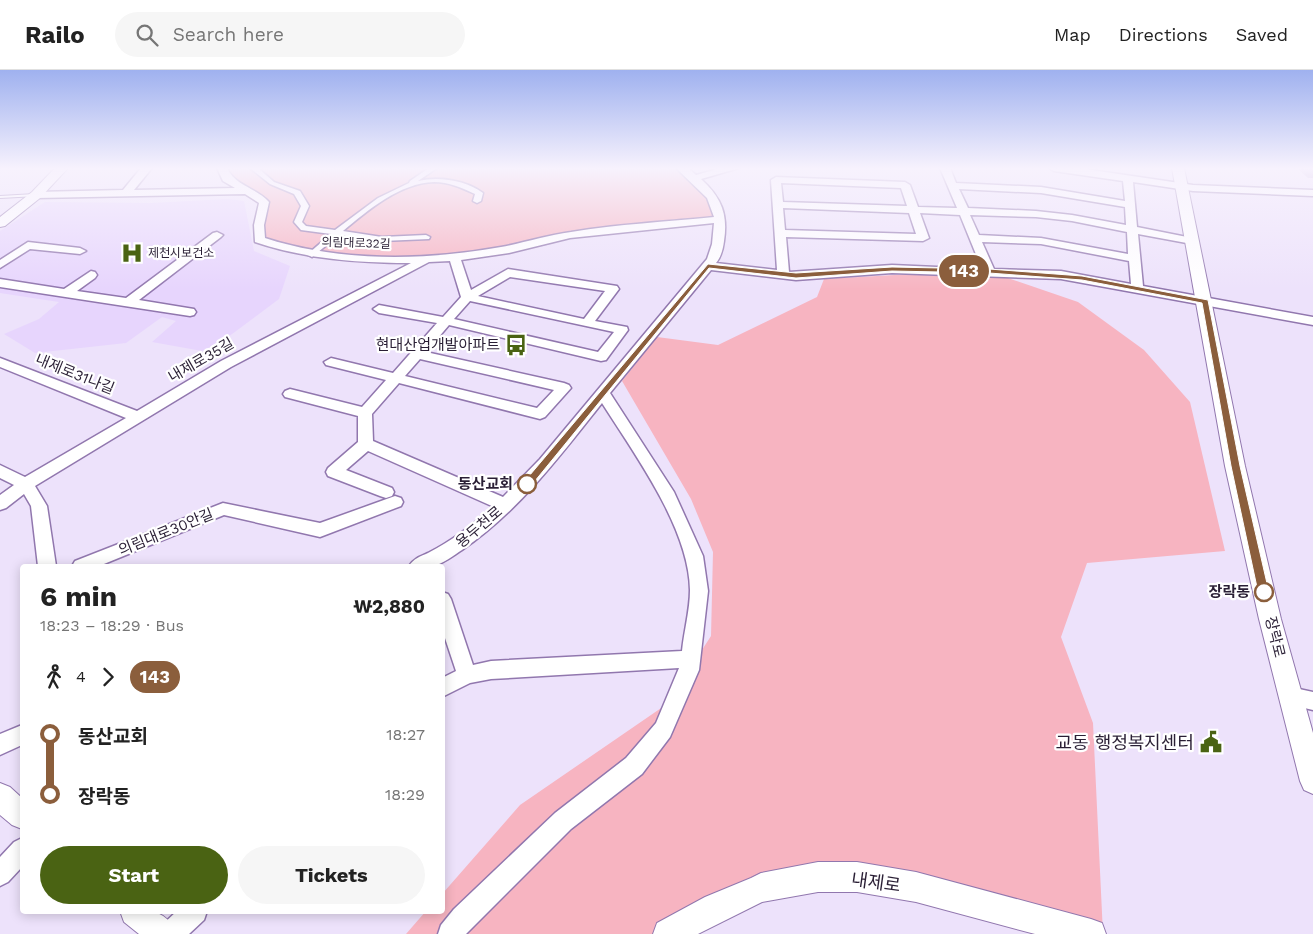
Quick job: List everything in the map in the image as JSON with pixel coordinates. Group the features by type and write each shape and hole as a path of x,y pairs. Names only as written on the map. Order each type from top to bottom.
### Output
{"street":[{"path":"0,222 18,208"},
{"name":"의림대로32길","path":"263,208 259,225 259,240 312,255 356,258 454,256 499,251 571,235 721,219"},
{"path":"304,208 300,214 298,222 304,228 382,240 426,237"},
{"path":"312,255 336,233 368,208"},
{"name":"용두천로","path":"427,564 458,546 479,530 527,484 713,260 718,244 721,219 717,208"},
{"path":"778,208 783,275"},
{"path":"868,208 1053,216 1192,241"},
{"path":"1130,208 1137,289"},
{"name":"장락로","path":"1186,208 1235,466 1270,619 1313,781"},
{"path":"780,233 923,238 914,210"},
{"path":"964,211 989,271"},
{"path":"129,302 217,235"},
{"path":"975,238 1041,241 1134,258"},
{"path":"0,265 28,245 80,251"},
{"path":"454,256 467,297"},
{"name":"내제로35길","path":"0,504 26,484 226,364 427,258"},
{"path":"708,266 804,276 892,269 1061,275 1313,321"},
{"path":"505,505 366,444 365,413 467,297 508,273 613,289 587,323"},
{"path":"67,293 91,275"},
{"path":"0,283 190,312"},
{"path":"379,309 601,357 622,330 467,297"},
{"path":"331,362 540,414 564,388 417,354"},
{"name":"내제로31나길","path":"0,362 138,416"},
{"path":"450,934 463,918 563,822 634,766 663,730 689,670 699,591 694,556 668,496 603,392"},
{"path":"290,394 365,413"},
{"name":"의림대로30안길","path":"86,564 223,509 320,530 390,498 334,472 366,444"},
{"path":"0,471 26,484 39,506 47,564"},
{"path":"445,607 467,674"},
{"path":"445,686 467,674 491,670 691,659"},
{"path":"1290,696 1313,701"},
{"path":"0,745 20,736"},
{"path":"0,797 20,813"},
{"path":"0,874 20,852"},
{"name":"내제로","path":"668,934 716,908 761,888 818,877 857,877 916,887 1091,934"},
{"path":"139,914 162,934"},
{"path":"170,934 192,914"}],"shaded area":[{"path":"35,208 245,208 254,251 290,266 279,299 224,340 202,351 152,342 176,321 162,317 126,343 35,353 4,334 39,319 59,302 0,293 0,231"},
{"path":"266,208 712,208 717,218 635,226 443,257 397,259 352,258 307,251 264,237"},
{"path":"912,274 996,274 1078,302 1144,350 1190,402 1225,551 1087,563 1061,637 1093,723 1103,934 818,877 687,934 406,934 423,914 445,914 445,891 520,805 667,704 711,636 713,552 691,499 622,381 657,337 718,345 817,297 824,279"}],"bus line":[{"name":"143","path":"527,484 708,266 796,276 892,269 989,271 1082,278 1205,302 1235,466 1264,592"}],"place":[{"name":"제천시보건소","path":"132,253"},
{"name":"현대산업개발아파트","path":"516,345"},
{"name":"동산교회","path":"527,484"},
{"name":"장락동","path":"1264,592"},
{"name":"교동 행정복지센터","path":"1211,742"}]}
